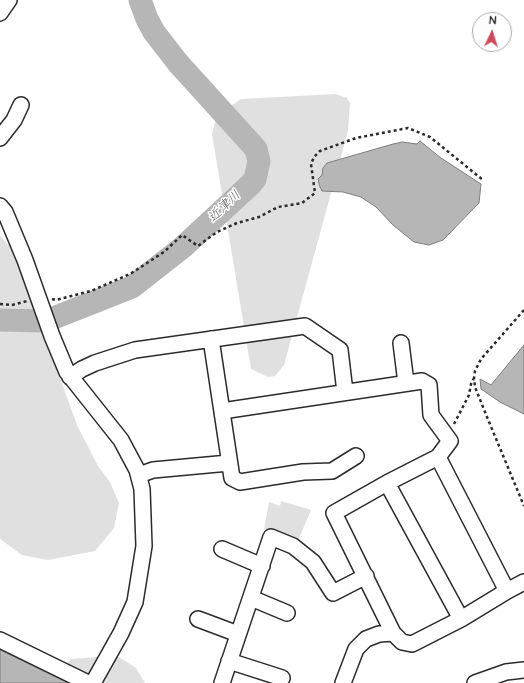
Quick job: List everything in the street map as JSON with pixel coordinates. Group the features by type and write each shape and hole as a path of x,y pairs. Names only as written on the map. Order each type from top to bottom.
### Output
{"street":[{"path":"0,13 9,0"},
{"path":"0,138 14,120 21,105"},
{"path":"0,206 5,212 25,260 38,299 67,372 121,440 137,470 142,489 144,546 135,602 121,633 94,683"},
{"path":"70,377 95,363 135,350 305,326 340,350 345,392"},
{"path":"211,339 232,478 240,482 303,472 332,472 356,456"},
{"path":"401,343 406,383"},
{"path":"222,411 422,381 429,385 431,415 450,441 438,457 334,512 393,633 402,642 412,644 461,620 524,582"},
{"path":"438,457 507,591"},
{"path":"139,476 153,470 229,463"},
{"path":"387,483 461,620"},
{"path":"222,683 271,537 293,546 313,562 332,593 366,576"},
{"path":"222,549 262,566"},
{"path":"251,598 287,613"},
{"path":"198,619 238,634"},
{"path":"343,683 356,649 366,639 379,634 393,633"},
{"path":"0,640 88,683"},
{"path":"230,661 282,678"},
{"path":"475,683 506,672 524,670"}],"path":[{"path":"0,304 12,305 38,299 56,300 91,291 130,274 164,252 182,235 198,246 218,232 237,223 259,216 278,207 302,203 315,193 312,164 314,157 320,151 356,138 408,128 430,137 483,180"},
{"path":"524,310 481,359 475,371 474,378 475,387 524,506"},
{"path":"448,438 469,395 474,378"}],"shaded area":[{"path":"336,94 347,98 350,103 348,131 284,365 275,376 268,377 251,369 212,134 217,115 241,99"},
{"path":"420,141 441,158 481,184 479,203 443,240 429,245 414,242 393,225 376,207 361,197 343,192 322,191 320,187 318,179 322,175 323,168 327,163 393,144 402,142 417,144"},
{"path":"0,236 14,251 77,425 98,466 110,482 119,503 114,528 95,551 48,560 22,555 0,539"},
{"path":"524,345 524,414 500,402 481,389 480,379 491,385"},
{"path":"281,501 311,510 297,543 264,529 269,502 280,506"},
{"path":"0,646 73,683 0,683"},
{"path":"110,656 119,657 136,668 145,683 55,683 62,669 71,659"}],"waterway":[{"name":"近津川","path":"0,320 46,321 132,287 183,247 255,179 259,161 256,149 178,63 154,32 147,19 140,0"}]}
